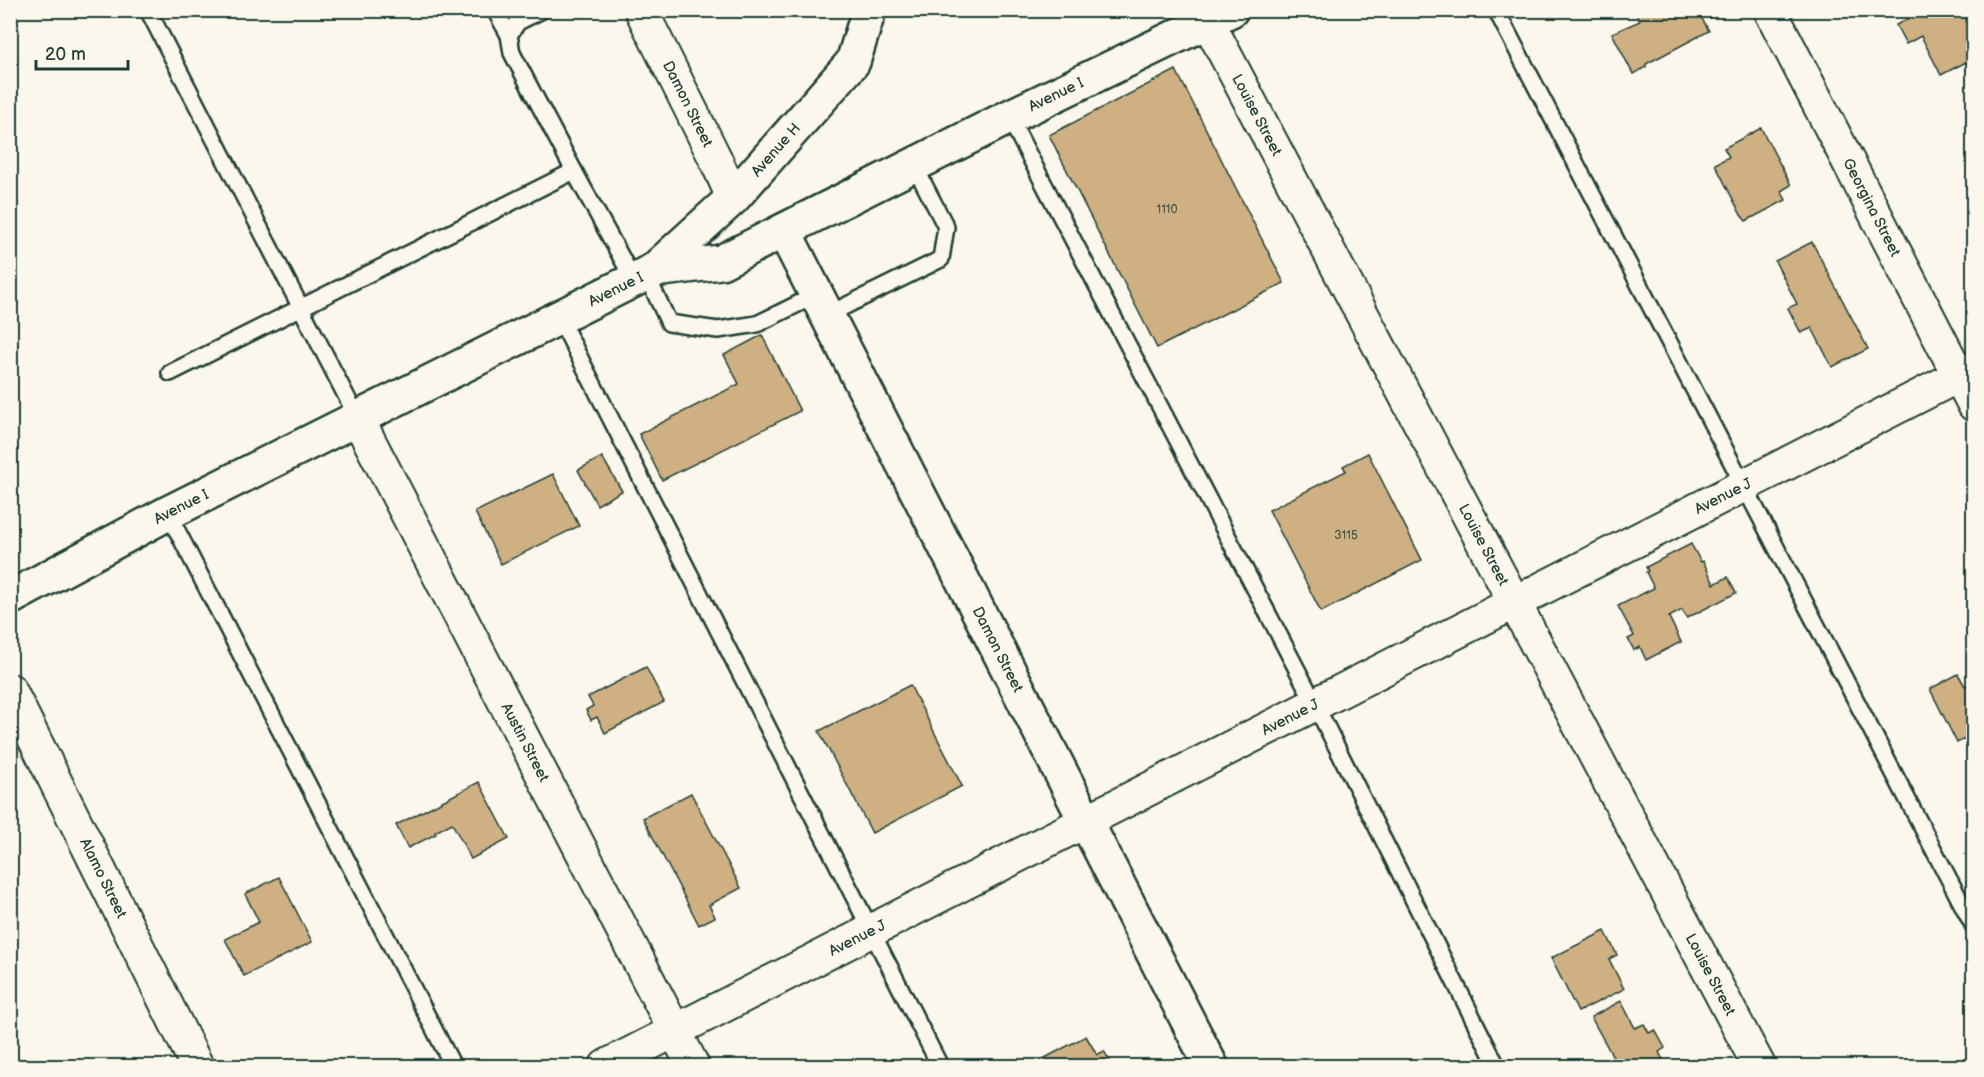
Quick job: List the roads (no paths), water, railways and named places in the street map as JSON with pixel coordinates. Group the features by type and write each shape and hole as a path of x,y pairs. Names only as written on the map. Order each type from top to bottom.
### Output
{"main road":[{"name":"Avenue H","path":"644,274 733,198 853,62 869,11"},
{"name":"Avenue I","path":"10,598 168,513 644,274 720,262 1216,14"},
{"name":"Damon Street","path":"784,231 1211,1066"}],"street":[{"name":"Damon Street","path":"641,10 733,198"},
{"name":"Georgina Street","path":"1770,10 1966,371 1974,405"},
{"name":"Louise Street","path":"1216,14 1513,603 1760,1066"},
{"name":"Avenue J","path":"606,1066 1966,371"},
{"name":"Austin Street","path":"358,418 693,1066"},
{"name":"Alamo Street","path":"10,690 197,1066"}],"lane":[{"path":"148,10 358,418"},
{"path":"495,10 509,35 512,53 574,171 644,274 669,323 718,330 757,324 822,305 942,259 946,227 914,165"},
{"path":"509,35 518,22 542,10"},
{"path":"1496,10 1974,927"},
{"path":"1009,117 1315,704 1497,1066"},
{"path":"170,373 574,171"},
{"path":"559,317 940,1066"},
{"path":"168,513 453,1066"}]}
